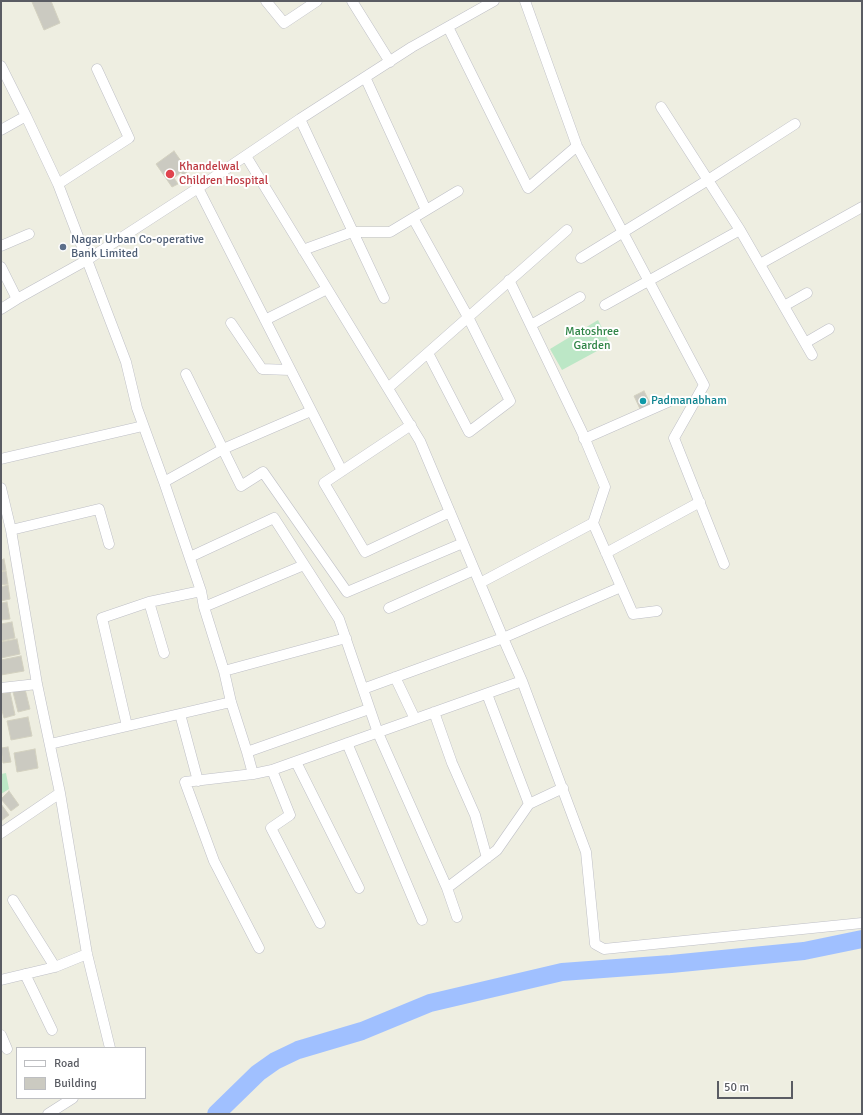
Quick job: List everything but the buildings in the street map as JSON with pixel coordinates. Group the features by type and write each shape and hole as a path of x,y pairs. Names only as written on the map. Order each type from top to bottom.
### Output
{"street":[{"path":"266,1 284,23 317,1"},
{"path":"352,1 390,62"},
{"path":"1,309 87,260 412,47 494,1"},
{"path":"525,1 576,146 704,385 674,438 724,564"},
{"path":"448,27 528,188 576,146"},
{"path":"1,66 58,184 126,362 137,408 201,591 204,607 224,670 231,702 247,752 252,774"},
{"path":"58,184 129,138 97,69"},
{"path":"365,77 426,210"},
{"path":"661,107 740,230 812,355"},
{"path":"1,130 26,116"},
{"path":"300,119 384,298"},
{"path":"581,258 708,180 795,124"},
{"path":"246,156 420,441 502,638 522,681 586,852 595,944 604,949 862,923"},
{"path":"198,188 342,471"},
{"path":"303,250 352,232 390,232 458,191"},
{"path":"760,264 862,207"},
{"path":"413,218 468,317 510,401 469,432 428,353"},
{"path":"388,388 567,230"},
{"path":"605,305 740,230"},
{"path":"1,246 29,234"},
{"path":"1,267 17,299"},
{"path":"510,280 605,487 593,523 621,587 633,614 657,611"},
{"path":"265,320 327,289"},
{"path":"784,306 807,293"},
{"path":"531,326 580,297"},
{"path":"231,323 262,369 290,370"},
{"path":"805,343 830,329"},
{"path":"186,374 241,486 263,472 347,592 463,543"},
{"path":"584,439 668,402"},
{"path":"164,482 223,449 311,411"},
{"path":"1,459 143,426"},
{"path":"411,426 324,483 365,552 450,512"},
{"path":"1,488 4,520 11,530 36,684 60,793 87,954 110,1047"},
{"path":"606,553 700,502"},
{"path":"11,530 99,509 109,544"},
{"path":"190,556 274,518 339,619 369,710 447,888 457,917"},
{"path":"480,583 593,523"},
{"path":"204,607 304,565"},
{"path":"389,608 474,570"},
{"path":"363,689 502,638 621,587"},
{"path":"128,726 102,618 150,602 201,591"},
{"path":"150,602 164,653"},
{"path":"224,670 346,638"},
{"path":"395,677 415,719"},
{"path":"259,948 214,861 185,782 252,774 272,770 522,681"},
{"path":"1,688 36,684"},
{"path":"487,694 529,804"},
{"path":"50,744 231,702"},
{"path":"247,752 369,710"},
{"path":"434,712 452,763 475,815 487,858"},
{"path":"180,714 198,781"},
{"path":"348,743 422,920"},
{"path":"296,762 359,888"},
{"path":"272,770 290,815 271,828 320,923"},
{"path":"447,888 498,850 529,804 563,788"},
{"path":"1,833 60,793"},
{"path":"13,900 55,967"},
{"path":"1,980 55,967 87,954"},
{"path":"26,974 52,1030"},
{"path":"1,1036 7,1049"},
{"path":"48,1114 71,1099"}],"green space":[{"name":"Matoshree Garden","path":"598,320 610,344 562,370 550,349"},
{"path":"6,773 9,789 1,794 1,774"}],"waterway":[{"path":"216,1114 258,1073 275,1061 298,1050 362,1031 430,1003 562,972 671,964 804,951 862,939"}],"place":[{"name":"Khandelwal Children Hospital","path":"170,174"},
{"name":"Nagar Urban Co-operative Bank Limited","path":"63,247"},
{"name":"Padmanabham","path":"643,401"}]}
